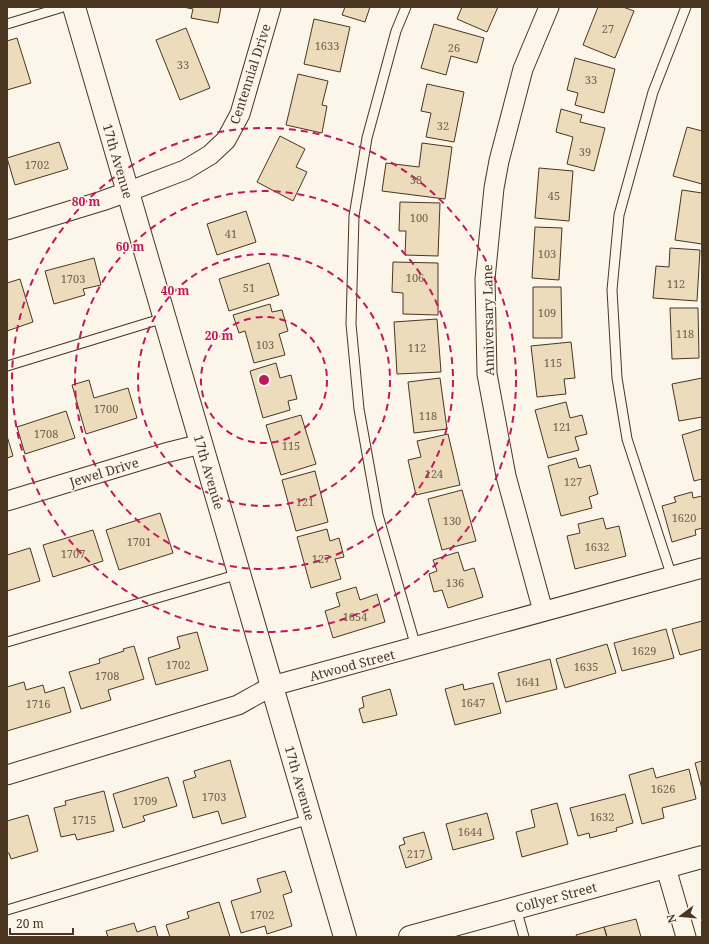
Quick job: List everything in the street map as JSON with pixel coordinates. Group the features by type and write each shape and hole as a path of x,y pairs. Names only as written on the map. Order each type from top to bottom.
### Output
{"main road":[{"name":"17th Avenue","path":"74,7 345,937"},
{"name":"Collyer Street","path":"410,937 702,857"}],"street":[{"name":"Centennial Drive","path":"7,230 127,192 185,170 210,155 226,140 240,114 271,7"},
{"name":"Anniversary Lane","path":"543,611 506,476 488,374 485,279 494,188 499,161 523,69 549,7"},
{"name":"Jewel Drive","path":"7,501 165,453 201,444"},
{"name":"Atwood Street","path":"7,775 238,704 272,686 702,568"},
{"path":"666,868 686,937"}],"lane":[{"path":"7,24 63,7"},
{"path":"406,7 396,31 367,138 354,216 351,324 359,409 378,515 416,647"},
{"path":"672,577 627,439 617,378 612,290 619,215 654,92 686,7"},
{"path":"7,366 164,318"},
{"path":"7,642 239,574"},
{"path":"7,910 310,819"},
{"path":"516,907 524,937"}],"building":[{"path":"183,7 221,7 218,23 191,18 193,9"},
{"path":"345,7 370,7 365,22 342,15"},
{"path":"462,7 498,7 487,32 457,19"},
{"path":"598,7 623,7 634,11 615,58 583,45"},
{"path":"314,19 350,27 340,72 304,64"},
{"path":"434,24 484,38 477,63 451,56 446,75 421,68"},
{"path":"186,28 210,88 180,100 156,40"},
{"path":"17,38 31,83 7,90 7,41"},
{"path":"575,58 615,69 604,113 575,105 578,93 567,90"},
{"path":"298,74 328,81 322,105 327,106 322,133 286,125"},
{"path":"427,84 464,92 454,142 426,137 431,113 421,111"},
{"path":"561,109 582,115 580,122 605,128 594,171 567,164 573,137 556,132"},
{"path":"687,127 702,131 702,184 673,176"},
{"path":"280,136 305,149 296,167 307,172 293,201 257,182"},
{"path":"59,142 68,169 15,185 7,158"},
{"path":"422,143 452,147 445,199 382,191 386,163 419,167"},
{"path":"539,168 573,171 569,221 535,218"},
{"path":"682,190 702,193 702,244 675,240"},
{"path":"400,202 440,203 438,256 405,255 406,231 399,231"},
{"path":"246,211 256,242 217,255 207,224"},
{"path":"535,227 562,228 559,280 532,278"},
{"path":"670,248 700,250 697,301 653,298 656,266 669,267"},
{"path":"94,258 101,285 83,289 85,295 54,304 45,271"},
{"path":"393,262 438,263 438,315 403,314 403,293 392,292"},
{"path":"269,263 279,295 229,311 219,279"},
{"path":"20,279 33,322 7,331 7,283"},
{"path":"533,287 561,287 562,338 533,338"},
{"path":"270,304 272,312 282,310 288,331 279,334 285,355 254,363 245,331 239,333 233,315"},
{"path":"670,308 698,308 699,358 672,359"},
{"path":"437,319 441,372 397,374 394,322"},
{"path":"571,342 575,378 564,379 566,394 537,397 531,346"},
{"path":"276,363 280,378 291,375 297,399 288,401 290,410 263,418 250,371"},
{"path":"440,378 447,429 414,433 408,382"},
{"path":"702,378 702,417 679,421 672,384"},
{"path":"89,380 94,398 128,388 137,418 86,434 72,385"},
{"path":"566,402 570,418 582,415 587,434 575,437 579,450 548,458 535,410"},
{"path":"66,411 75,438 25,454 17,427"},
{"path":"301,415 316,464 281,475 266,425"},
{"path":"702,429 702,479 694,481 682,435"},
{"path":"448,434 460,485 416,495 408,460 421,457 417,441"},
{"path":"7,436 13,456 7,458"},
{"path":"576,458 579,468 590,465 598,494 589,497 592,508 561,516 548,466"},
{"path":"315,471 328,522 296,531 282,480"},
{"path":"462,490 476,541 442,550 428,499"},
{"path":"692,492 693,498 702,496 702,528 695,530 696,535 672,542 662,506 676,502 674,497"},
{"path":"160,513 173,553 119,570 106,530"},
{"path":"603,518 606,529 619,526 626,556 575,569 567,536 580,533 578,524"},
{"path":"327,529 330,541 339,538 344,557 335,559 341,579 311,588 297,537"},
{"path":"93,530 103,561 53,577 43,545"},
{"path":"30,548 40,581 7,591 7,555"},
{"path":"458,552 464,571 474,568 483,597 448,608 442,590 434,592 429,574 437,571 433,560"},
{"path":"356,587 360,600 377,594 385,622 333,638 325,611 340,606 336,593"},
{"path":"702,621 702,649 680,655 672,629"},
{"path":"666,629 674,658 622,671 614,643"},
{"path":"197,632 208,670 156,685 148,658 180,648 177,637"},
{"path":"607,644 616,673 565,688 556,659"},
{"path":"134,646 144,679 108,690 111,700 81,709 69,672 100,663 99,659 124,651 123,649"},
{"path":"550,659 557,689 506,702 498,673"},
{"path":"24,682 26,690 43,685 45,693 64,687 71,712 7,731 7,687"},
{"path":"493,683 501,713 455,725 445,689 463,684 464,690"},
{"path":"390,689 397,715 363,723 359,709 364,707 362,697"},
{"path":"230,760 246,817 222,824 218,811 193,818 183,781 196,777 194,771"},
{"path":"702,761 702,789 695,763"},
{"path":"653,768 656,778 689,769 696,799 662,808 664,818 642,824 629,775"},
{"path":"168,777 177,806 143,816 145,821 123,828 113,794"},
{"path":"104,791 114,831 77,840 75,834 61,837 54,808 66,805 65,801"},
{"path":"625,794 633,823 616,828 617,831 590,838 589,833 578,836 570,808"},
{"path":"557,803 568,844 522,857 516,832 535,827 531,810"},
{"path":"487,813 494,839 453,850 446,824"},
{"path":"28,815 38,851 11,859 9,853 7,853 7,821"},
{"path":"424,832 432,859 406,868 399,846 405,844 403,838"},
{"path":"285,871 292,892 283,895 292,926 267,934 265,926 241,933 231,901 261,892 257,879"},
{"path":"219,902 230,937 170,937 166,925 189,918 187,912"},
{"path":"636,919 641,937 607,937 604,927"},
{"path":"134,923 137,932 155,926 158,937 108,937 106,931"},
{"path":"604,927 607,937 577,937 576,935"}]}
